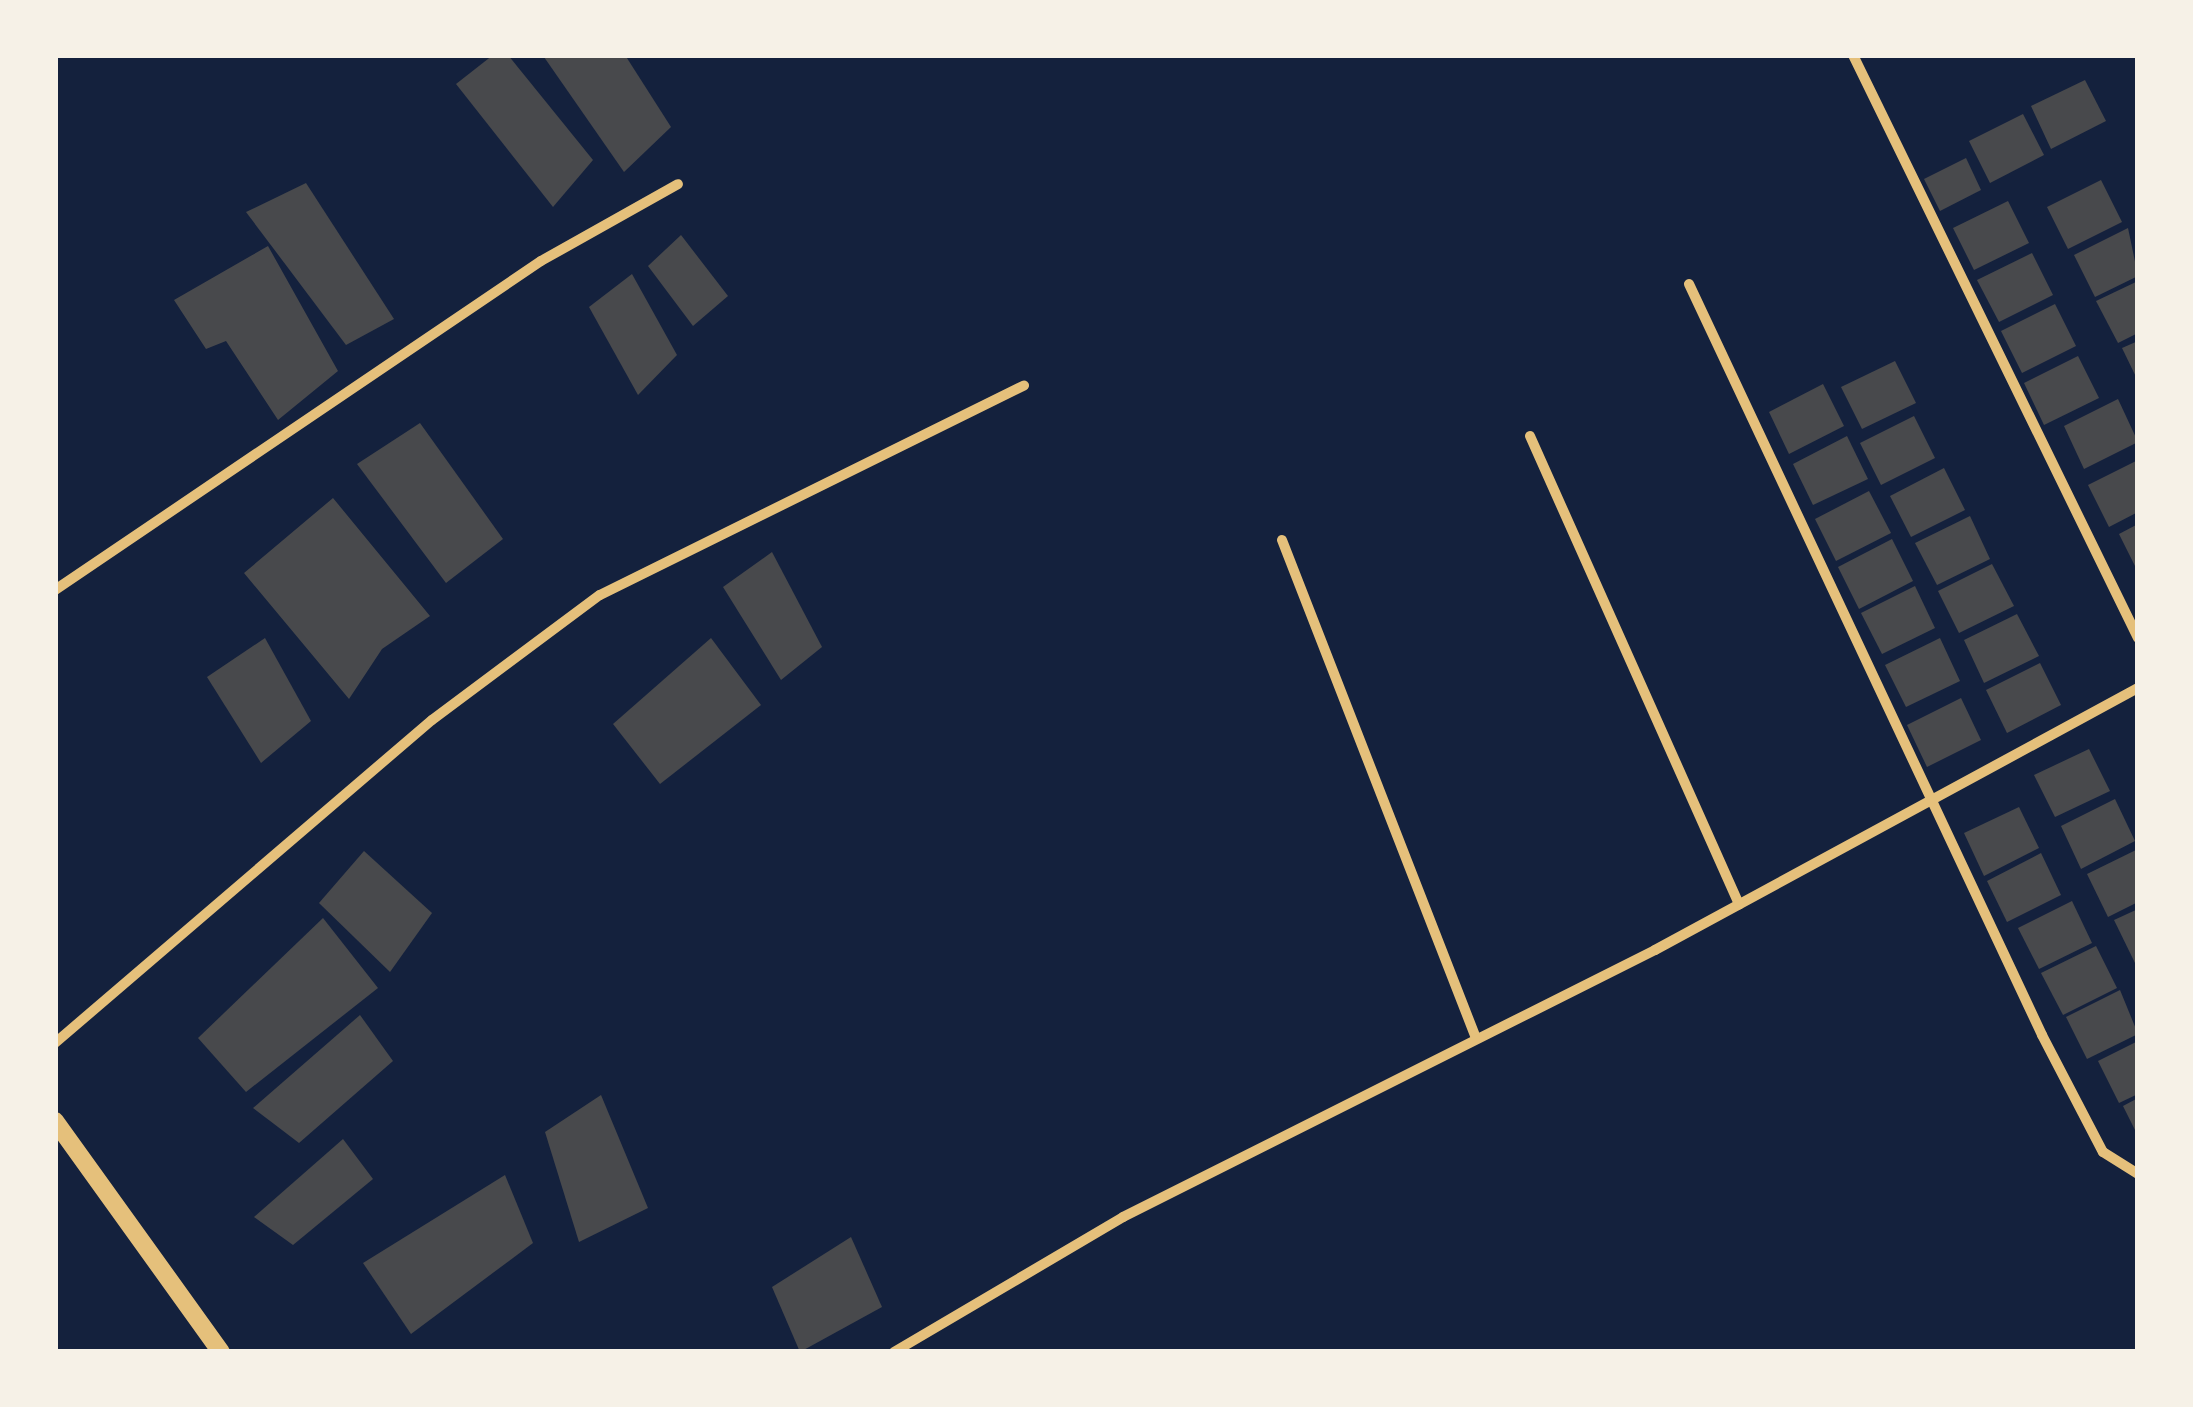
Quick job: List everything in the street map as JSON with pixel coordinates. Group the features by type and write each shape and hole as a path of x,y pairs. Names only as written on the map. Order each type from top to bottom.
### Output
{"street":[{"path":"1853,55 2138,638"},
{"path":"55,590 541,261 678,184"},
{"path":"1688,284 2103,1152 2138,1174"},
{"path":"55,1043 432,720 600,594 1024,385"},
{"path":"1530,436 1739,904"},
{"path":"1282,540 1476,1038"},
{"path":"894,1352 1123,1217 1739,904 1930,797 2138,688"},
{"path":"55,1121 221,1352"}],"building":[{"path":"493,55 508,55 593,160 553,207 456,84"},
{"path":"625,55 671,127 624,172 544,57"},
{"path":"2085,80 2106,121 2051,149 2031,106"},
{"path":"2023,114 2044,155 1990,183 1969,141"},
{"path":"1966,158 1981,190 1940,211 1924,179"},
{"path":"2101,180 2122,222 2068,249 2047,207"},
{"path":"306,183 394,319 346,345 246,212"},
{"path":"2008,201 2029,243 1974,270 1953,228"},
{"path":"2128,228 2138,276 2095,297 2074,255"},
{"path":"681,235 728,296 693,326 648,266"},
{"path":"268,246 338,371 278,420 226,341 206,349 174,300"},
{"path":"2032,253 2053,295 1999,322 1977,280"},
{"path":"632,274 677,355 638,395 589,307"},
{"path":"2138,281 2138,333 2118,343 2096,301"},
{"path":"2055,304 2076,346 2022,373 2001,331"},
{"path":"2138,341 2138,381 2122,348"},
{"path":"2078,356 2099,398 2044,425 2024,383"},
{"path":"1895,361 1916,403 1862,429 1841,387"},
{"path":"1823,384 1844,426 1789,454 1769,412"},
{"path":"2118,399 2138,442 2084,469 2064,426"},
{"path":"1914,416 1935,458 1881,485 1860,443"},
{"path":"420,423 503,539 446,583 357,464"},
{"path":"1847,436 1868,479 1813,505 1793,464"},
{"path":"2138,460 2138,512 2109,527 2088,485"},
{"path":"1944,468 1965,510 1911,537 1890,496"},
{"path":"1869,491 1891,533 1836,561 1815,519"},
{"path":"333,498 430,616 382,649 349,699 244,573"},
{"path":"1970,516 1990,559 1937,585 1915,543"},
{"path":"2138,524 2138,572 2119,534"},
{"path":"1892,539 1913,581 1859,609 1838,567"},
{"path":"772,552 822,647 781,680 723,587"},
{"path":"1992,564 2014,606 1959,633 1938,591"},
{"path":"1915,586 1935,628 1882,654 1861,613"},
{"path":"2017,614 2039,656 1984,683 1964,640"},
{"path":"265,638 311,721 261,763 207,677"},
{"path":"711,638 761,705 660,784 613,724"},
{"path":"1940,638 1960,681 1906,707 1885,665"},
{"path":"2040,663 2061,705 2007,733 1986,690"},
{"path":"1961,698 1981,740 1927,767 1907,725"},
{"path":"2089,749 2110,791 2055,817 2034,775"},
{"path":"2115,799 2135,841 2081,869 2061,826"},
{"path":"2019,807 2039,848 1984,876 1964,833"},
{"path":"2138,849 2138,902 2108,917 2087,874"},
{"path":"364,851 432,913 390,972 319,903"},
{"path":"2041,853 2061,895 2007,922 1987,881"},
{"path":"2072,901 2092,943 2039,969 2018,928"},
{"path":"2138,909 2138,962 2135,963 2114,920"},
{"path":"323,918 378,988 246,1092 198,1038"},
{"path":"2096,946 2117,988 2063,1015 2041,973"},
{"path":"2120,990 2138,1034 2087,1059 2066,1017"},
{"path":"360,1015 393,1061 299,1143 253,1108"},
{"path":"2138,1041 2138,1094 2119,1103 2098,1061"},
{"path":"601,1095 648,1208 579,1242 545,1132"},
{"path":"2138,1098 2138,1136 2123,1106"},
{"path":"343,1139 373,1179 293,1245 254,1217"},
{"path":"505,1175 533,1243 411,1334 363,1263"},
{"path":"851,1237 882,1307 800,1352 772,1287"}]}
